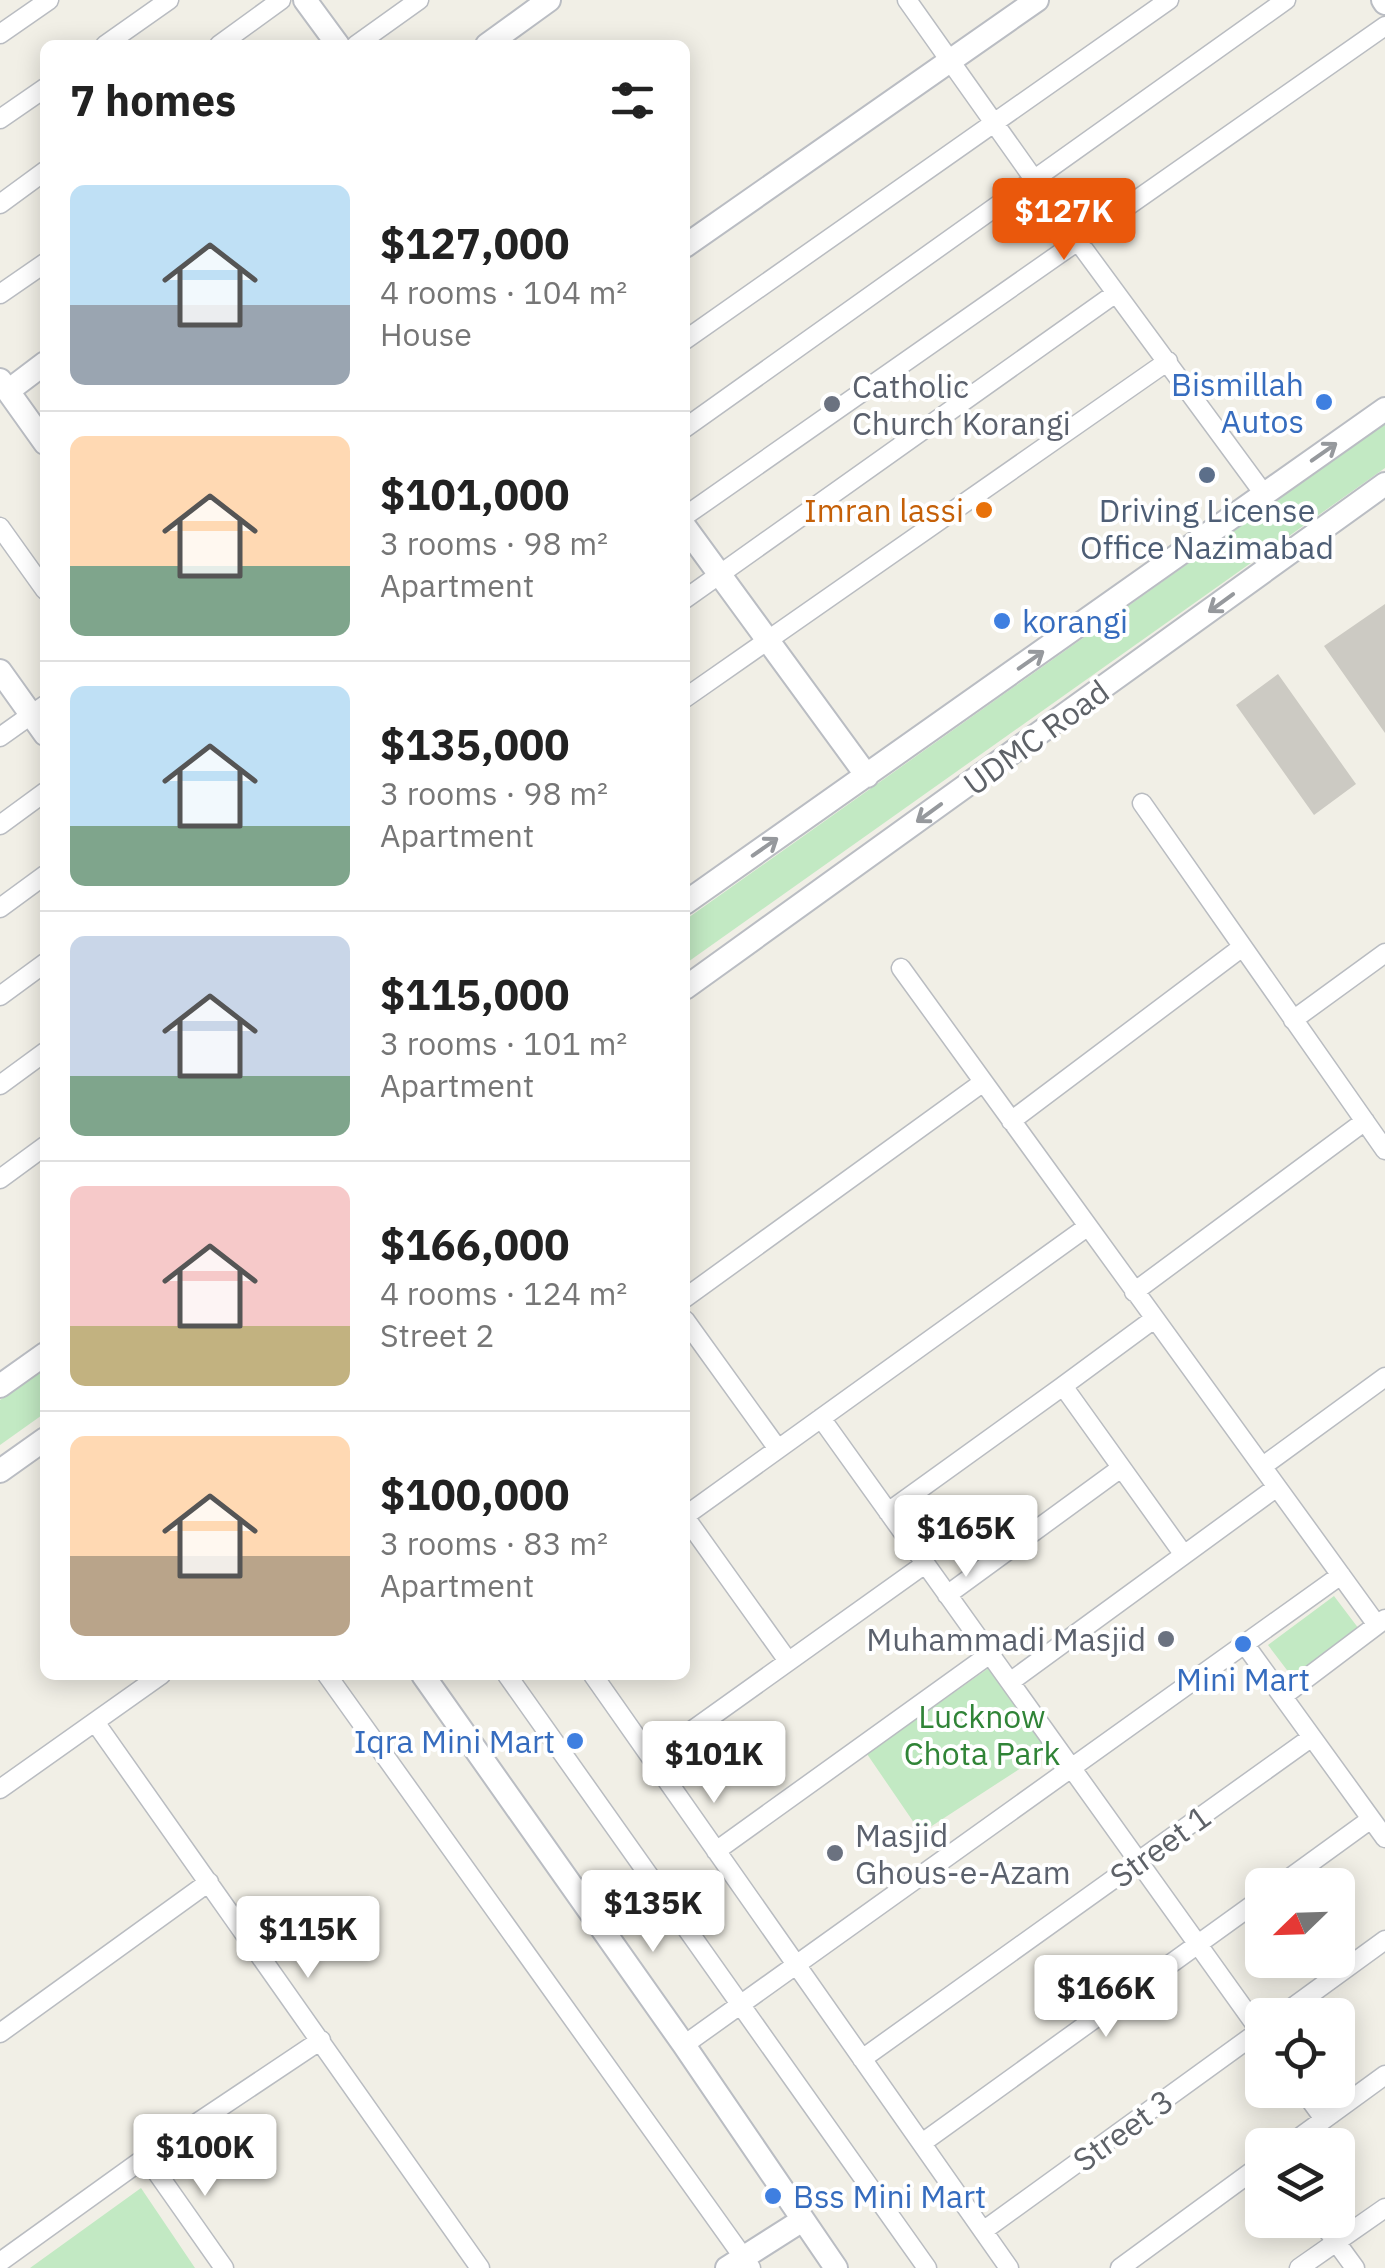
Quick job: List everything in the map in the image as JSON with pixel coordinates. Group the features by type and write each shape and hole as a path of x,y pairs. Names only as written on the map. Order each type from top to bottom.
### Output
{"street":[{"path":"0,34 49,0"},
{"path":"112,40 169,0"},
{"path":"226,40 281,0"},
{"path":"306,0 334,40"},
{"path":"363,40 419,0"},
{"path":"494,40 548,0"},
{"path":"907,0 1264,494"},
{"path":"690,242 1037,0"},
{"path":"690,336 1170,0"},
{"path":"690,424 1286,0"},
{"path":"690,512 1385,26"},
{"path":"0,119 40,91"},
{"path":"0,204 40,175"},
{"path":"0,294 40,266"},
{"path":"690,595 1116,293"},
{"path":"690,695 1168,361"},
{"path":"40,367 4,386 40,436"},
{"name":"UDMC Road","path":"690,900 1385,409"},
{"name":"UDMC Road","path":"690,984 1385,484"},
{"path":"0,527 40,583"},
{"path":"690,534 867,776"},
{"path":"0,671 40,718 0,737"},
{"path":"0,825 40,796"},
{"path":"1142,803 1385,1150"},
{"path":"0,908 40,879"},
{"path":"1011,1121 1241,948"},
{"path":"1292,1020 1385,953"},
{"path":"0,996 40,967"},
{"path":"901,968 1341,1575 1381,1622 1283,1696"},
{"path":"0,1085 40,1056"},
{"path":"690,1294 982,1082"},
{"path":"1134,1292 1364,1122"},
{"path":"0,1179 40,1150"},
{"path":"690,1513 1087,1227"},
{"path":"888,1512 1154,1319"},
{"path":"690,1327 778,1449"},
{"path":"0,1386 40,1358"},
{"path":"1263,1466 1385,1377"},
{"path":"1062,1386 1184,1555"},
{"path":"820,1418 1245,2008"},
{"path":"0,1470 40,1442"},
{"path":"948,1595 1121,1468"},
{"path":"1010,1682 1277,1487"},
{"path":"690,1524 788,1662"},
{"path":"652,1759 925,1564"},
{"path":"684,2045 1341,1575"},
{"path":"1246,1646 1385,1838"},
{"path":"716,1851 990,1654"},
{"path":"0,1789 154,1680"},
{"path":"331,1680 740,2264 802,2220"},
{"path":"427,1680 836,2268"},
{"path":"511,1680 927,2268"},
{"path":"596,1680 1010,2268"},
{"path":"95,1722 480,2268"},
{"name":"Street 1","path":"862,2059 1312,1737"},
{"path":"1304,1868 1372,1819"},
{"path":"0,2033 209,1882"},
{"path":"922,2144 1245,1910"},
{"path":"1305,1998 1385,1940"},
{"path":"0,2262 146,2157 321,2040"},
{"name":"Street 3","path":"983,2231 1245,2043"},
{"path":"1312,2128 1385,2075"},
{"path":"1316,2108 1324,2119"},
{"path":"146,2157 224,2268"},
{"path":"1120,2268 1245,2176"},
{"path":"1300,2268 1385,2208"},
{"path":"1333,2238 1354,2268"}],"green space":[{"path":"1385,424 1385,468 690,960 690,916"},
{"path":"40,1372 40,1417 0,1445 0,1400"},
{"path":"1334,1596 1359,1629 1293,1678 1268,1645"},
{"name":"Lucknow Chota Park","path":"1000,1660 1048,1729 1041,1755 921,1833 867,1754"},
{"path":"141,2188 195,2268 30,2268"}],"building":[{"path":"1385,604 1385,733 1324,646"},
{"path":"1278,674 1356,784 1314,815 1236,705"}],"place":[{"name":"Bismillah Autos","path":"1324,402"},
{"name":"Catholic Church Korangi","path":"832,404"},
{"name":"Driving License Office Nazimabad","path":"1207,475"},
{"name":"Imran lassi","path":"984,510"},
{"name":"korangi","path":"1002,621"},
{"name":"Muhammadi Masjid","path":"1166,1639"},
{"name":"Mini Mart","path":"1243,1644"},
{"name":"Iqra Mini Mart","path":"575,1741"},
{"name":"Masjid Ghous-e-Azam","path":"835,1853"},
{"name":"Bss Mini Mart","path":"773,2196"}]}
